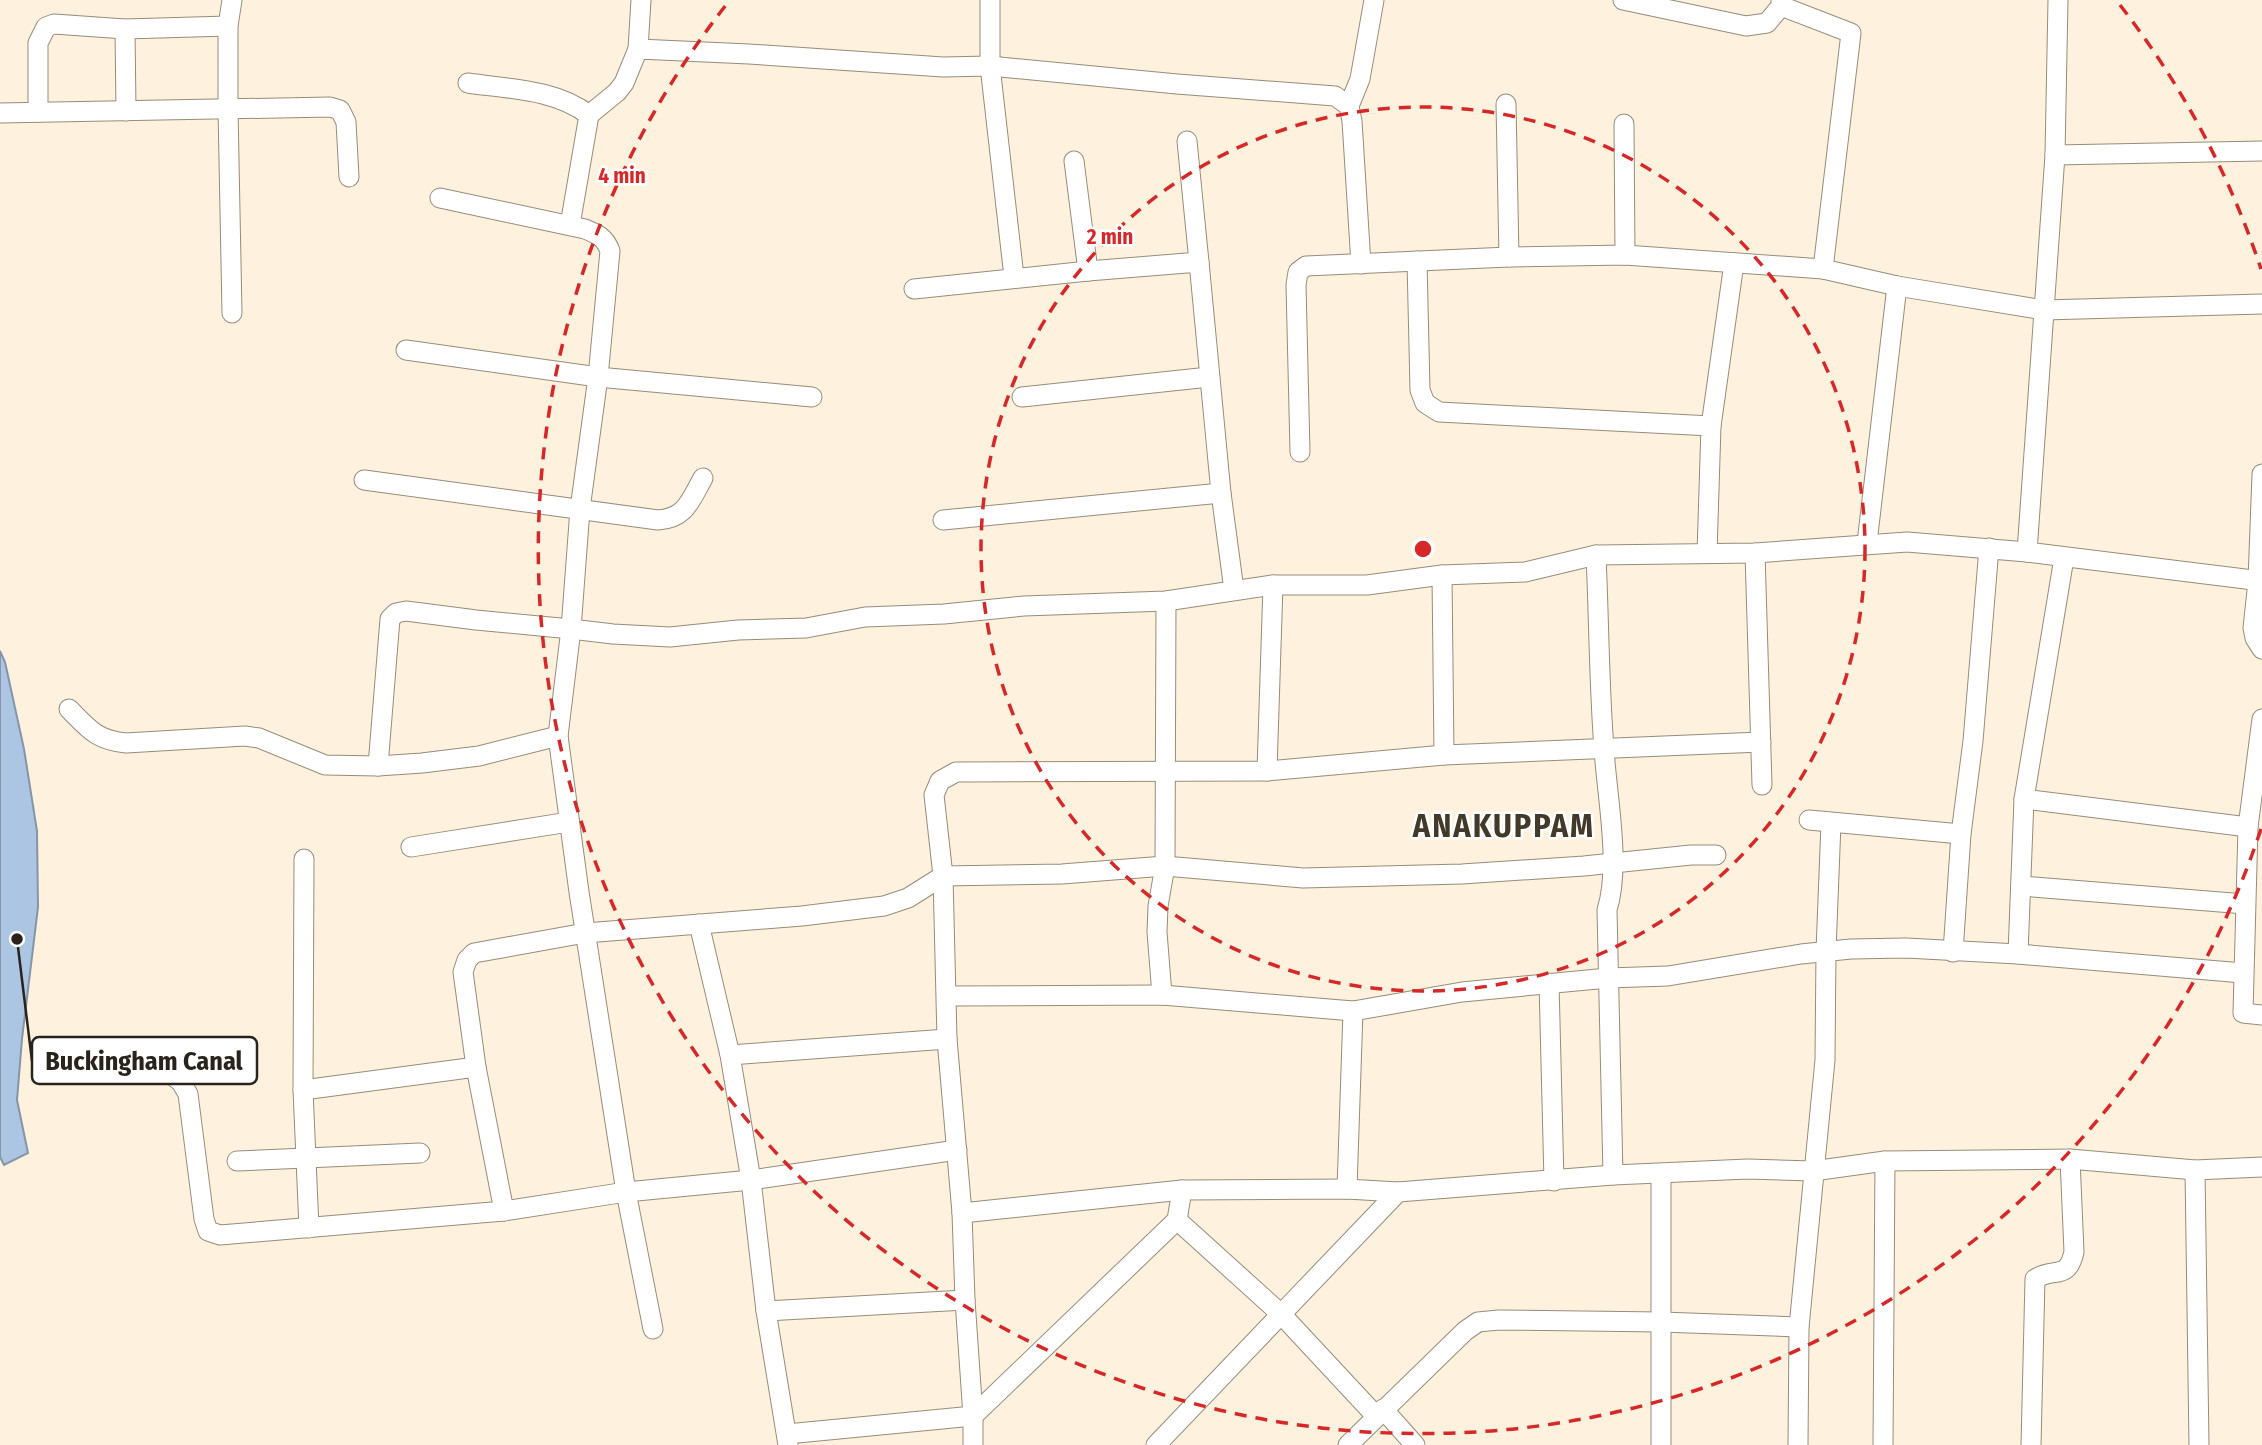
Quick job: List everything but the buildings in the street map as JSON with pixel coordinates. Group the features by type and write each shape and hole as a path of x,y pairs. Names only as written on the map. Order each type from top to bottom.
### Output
{"street":[{"path":"232,0 228,26 232,313"},
{"path":"570,225 589,115 624,83 638,50 641,0"},
{"path":"990,0 990,66 1014,278"},
{"path":"1361,264 1349,106 1360,79 1374,0"},
{"path":"1623,0 1746,26 1767,23 1781,3 1851,33 1823,269"},
{"path":"2027,552 2055,155 2058,0"},
{"path":"38,112 38,43 46,27 54,24 125,29 228,26"},
{"path":"125,29 126,111"},
{"path":"638,50 749,54 943,67 990,66 1177,84 1322,94 1335,96 1349,106"},
{"path":"468,83 552,96 574,104 589,115"},
{"path":"1506,104 1509,257"},
{"path":"0,113 330,107 340,110 346,122 349,177"},
{"path":"1624,124 1625,255"},
{"path":"1187,141 1221,493 1234,590"},
{"path":"2055,155 2262,151"},
{"path":"1074,161 1088,271"},
{"path":"440,198 570,225 600,235 607,242 610,251 598,377 580,509 571,629 558,736 626,1192 653,1329"},
{"path":"1300,452 1296,285 1298,272 1306,266 1625,255 1823,269 1896,286 2043,310 2262,304"},
{"path":"1417,261 1420,390 1425,403 1439,412 1711,426"},
{"path":"914,289 1199,262"},
{"path":"1707,553 1711,426 1734,263"},
{"path":"1867,543 1896,286"},
{"path":"406,350 598,377 813,397"},
{"path":"1022,397 1209,377"},
{"path":"2262,474 2260,581 2253,628 2255,638 2262,649"},
{"path":"364,480 658,520 671,519 686,508 703,478"},
{"path":"943,520 1221,493"},
{"path":"378,766 390,620 396,613 406,611 613,634 670,637 738,630 806,628 865,617 944,614 1024,606 1166,601 1273,585 1367,584 1442,575 1525,572 1596,555 1755,553 1907,542 2027,552 2260,581"},
{"path":"1953,951 1961,834 1973,741 1989,548"},
{"path":"1755,553 1762,785"},
{"path":"1596,555 1604,748 1613,862 1612,895 1607,911 1613,1175"},
{"path":"2018,954 2024,799 2064,558"},
{"path":"1442,575 1444,755"},
{"path":"1267,771 1273,585"},
{"path":"1162,995 1157,932 1158,906 1165,866 1166,601"},
{"path":"69,709 93,733 113,742 245,736 267,741 325,765 378,766 479,756 558,736"},
{"path":"2262,719 2248,827 2243,973 2243,1013 2262,1015"},
{"path":"973,1445 962,1213 947,1039 943,876 933,794 940,780 956,772 1267,771 1444,755 1761,742"},
{"path":"2024,799 2248,827"},
{"path":"1809,820 1961,834"},
{"path":"411,847 569,822"},
{"path":"1798,1445 1799,1327 1825,1060 1831,823"},
{"path":"504,1211 476,1067 463,972 467,960 474,953 586,933 802,916 884,906 908,898 943,876 1062,874 1165,866 1303,878 1462,874 1716,855"},
{"path":"304,859 303,1090 309,1227"},
{"path":"2021,887 2245,904"},
{"path":"699,924 730,1055 751,1180 766,1311 788,1440 973,1416 1177,1220 1182,1190"},
{"path":"947,996 1162,995 1353,1011 1462,992 1608,978 1668,976 1826,951 1906,948 2018,954 2243,973"},
{"path":"1549,983 1554,1181"},
{"path":"1347,1189 1353,1011"},
{"path":"730,1055 947,1039"},
{"path":"57,1062 171,1074 181,1082 188,1094 204,1219 208,1231 220,1235 504,1211 626,1192 751,1180 957,1150"},
{"path":"303,1090 476,1067"},
{"path":"236,1161 420,1153"},
{"path":"962,1213 1182,1190 1347,1189 1398,1192 1613,1175 1748,1169 1813,1171 1885,1161 2070,1159 2195,1170 2262,1167"},
{"path":"2031,1445 2035,1279 2044,1273 2063,1273 2071,1266 2074,1252 2070,1159"},
{"path":"1883,1445 1885,1161"},
{"path":"2195,1170 2199,1445"},
{"path":"1661,1174 1661,1445"},
{"path":"1156,1445 1398,1192"},
{"path":"1177,1220 1281,1314 1415,1445"},
{"path":"766,1311 965,1300"},
{"path":"1348,1445 1379,1412 1478,1322 1661,1322 1799,1327"}],"water":[{"path":"0,651 5,662 24,749 37,831 38,907 17,1100 28,1153 4,1165 0,1157"}],"place":[{"name":"Buckingham Canal","path":"17,939"}],"district":[{"name":"ANAKUPPAM","path":"1504,826"}]}
